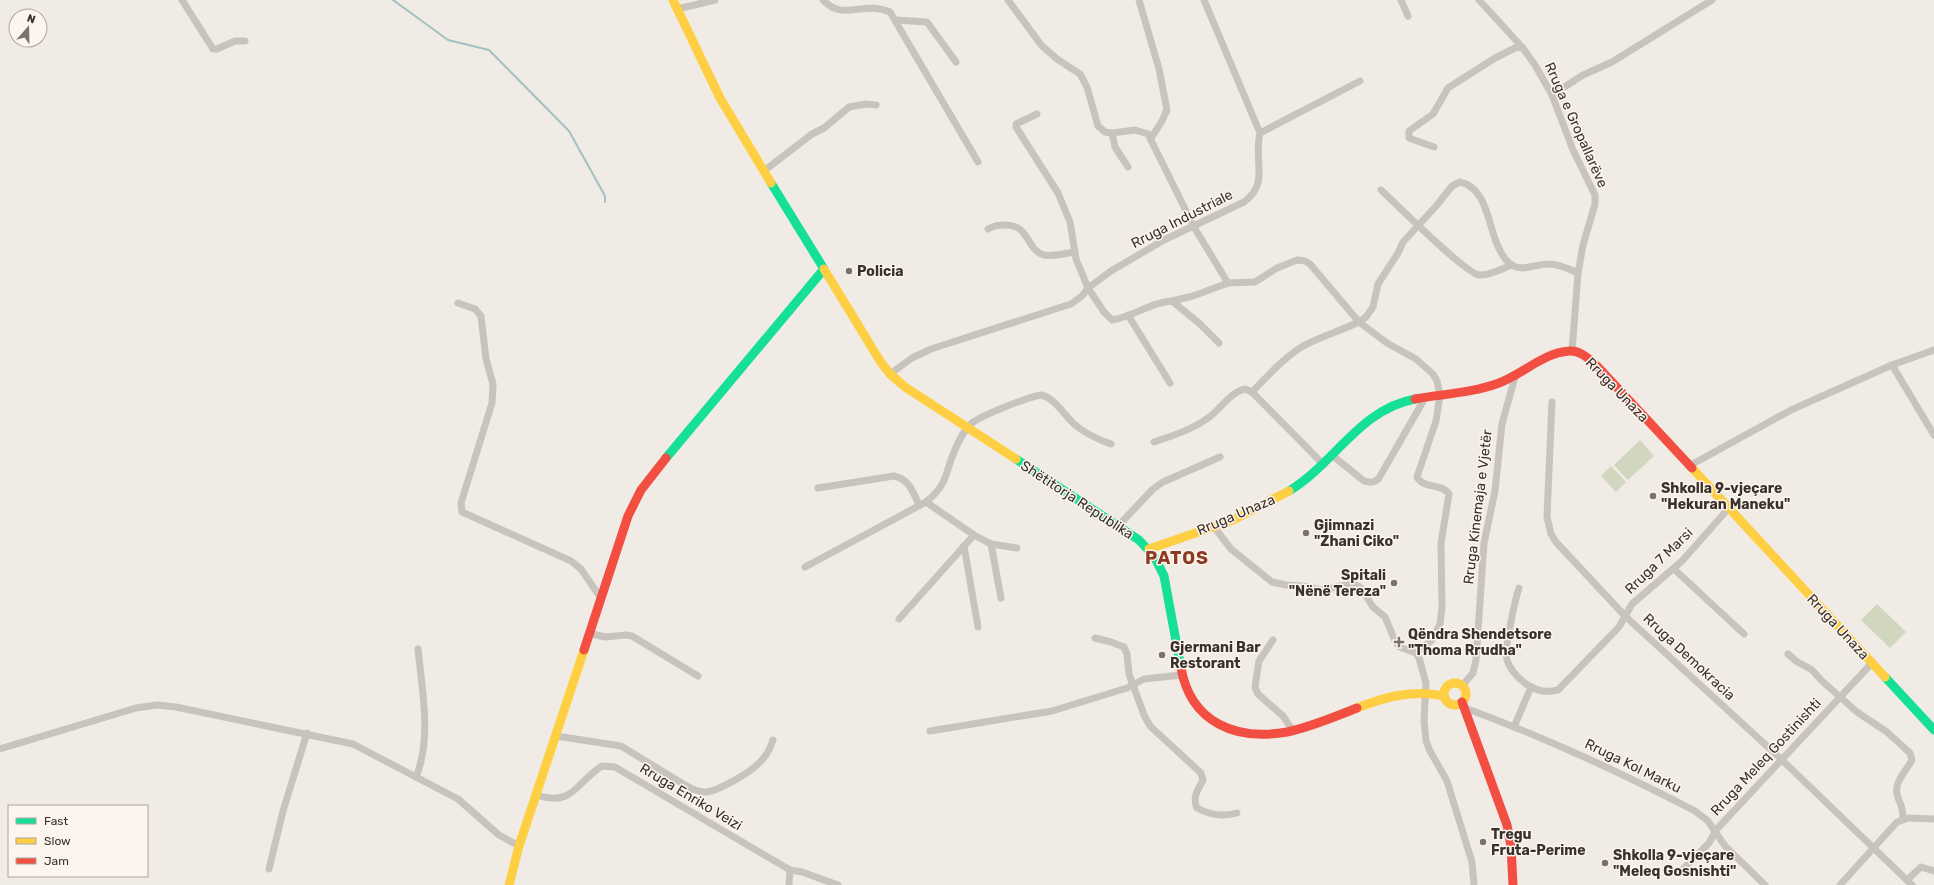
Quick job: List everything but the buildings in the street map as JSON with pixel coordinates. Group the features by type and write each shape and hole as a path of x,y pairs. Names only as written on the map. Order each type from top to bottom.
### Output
{"main road":[{"name":"Shëtitorja Republika","path":"672,0 720,98 880,361 890,374 905,387 967,429 1118,526 1149,549 1159,562 1164,576 1182,675 1190,695 1200,711 1210,721 1220,727 1259,734 1293,731 1326,721 1361,707 1398,695 1426,692 1444,696"},
{"path":"509,885 519,846 600,597 628,516 641,490 824,268"},
{"name":"Rruga Unaza","path":"1149,549 1214,527 1264,506 1301,484 1324,465 1366,422 1397,403 1473,390 1515,377 1554,355 1572,351 1585,356 1598,367 1934,730"},
{"path":"1464,705 1452,704 1446,701 1444,696 1449,685 1454,683 1462,686 1466,694 1464,705 1507,825 1511,846 1513,885"}],"street":[{"path":"182,0 213,49 217,49 234,41 245,41"},
{"path":"677,9 715,0"},
{"path":"823,0 837,8 863,2 877,2 884,6 896,20 978,162"},
{"path":"1008,0 1042,46 1049,53 1080,74 1087,87 1098,126 1105,132 1112,133 1128,130 1141,131 1148,134 1194,227 1228,283"},
{"path":"1139,0 1158,69 1167,110 1151,138"},
{"name":"Rruga Industriale","path":"890,374 917,356 931,349 1070,304 1082,296 1088,288 1111,271 1164,240 1233,209 1256,192 1259,180 1258,147 1260,134 1204,0"},
{"path":"1401,0 1408,16"},
{"name":"Rruga e Gropallarëve","path":"1479,0 1522,47 1535,65 1552,95 1573,150 1595,195 1595,204 1583,246 1578,273 1572,351"},
{"path":"1552,95 1583,75 1612,62 1712,0"},
{"path":"896,20 928,22 956,62"},
{"path":"1434,147 1409,138 1409,131 1433,114 1448,88 1502,54 1522,47"},
{"path":"1260,134 1360,81"},
{"path":"764,171 812,134 824,128 849,107 861,104 876,105"},
{"path":"1037,114 1016,124 1016,127 1058,193 1070,222 1078,266 1088,288 1108,318 1112,320 1157,303 1193,296 1228,283 1255,282 1287,264 1297,260 1305,261 1314,269 1359,322 1387,343 1409,354 1425,366 1437,381 1440,395 1435,426 1417,477 1419,481 1444,490 1449,494 1441,543 1442,615 1436,635 1416,653"},
{"path":"1112,133 1116,147 1128,167"},
{"path":"1252,392 1280,363 1295,351 1307,344 1359,322 1370,312 1376,301 1378,284 1398,253 1403,242 1455,183 1466,183 1482,198 1496,244 1507,262 1526,269 1548,264 1557,265 1578,273"},
{"path":"1381,190 1449,253 1477,274 1482,275 1512,265"},
{"path":"988,229 1000,225 1017,227 1022,230 1032,245 1042,254 1050,256 1075,252"},
{"path":"1172,301 1200,324 1219,343"},
{"path":"458,303 475,309 481,316 486,359 494,392 492,403 461,503 462,512 571,561 581,569 600,597"},
{"path":"1128,315 1170,383"},
{"path":"1689,466 1786,413 1892,365 1934,350"},
{"path":"1892,365 1934,435"},
{"name":"Rruga Kinemaja e Vjetër","path":"1462,686 1472,673 1476,660 1484,544 1495,491 1502,424 1515,377"},
{"path":"1154,442 1177,434 1208,419 1223,404 1242,390 1248,390 1252,392 1324,465"},
{"path":"805,567 919,506 938,492 944,482 954,452 967,429 980,418 1041,395 1050,399 1075,424 1090,436 1111,444"},
{"path":"1333,456 1364,481 1369,483 1375,482 1379,478 1425,398"},
{"name":"Rruga Demokracia","path":"1552,402 1547,517 1549,530 1556,542 1625,616 1781,759 1910,883"},
{"path":"1118,526 1153,489 1163,482 1220,457"},
{"path":"818,488 894,476 906,480 919,506"},
{"path":"926,502 974,535 991,544 1017,548"},
{"name":"Rruga 7 Marsi","path":"1519,588 1512,612 1506,658 1509,667 1531,687 1540,691 1549,692 1558,690 1619,627 1632,604 1674,569 1728,509"},
{"path":"1214,527 1230,549 1272,582 1322,590 1350,584 1361,588 1373,606 1385,617 1396,643 1400,647 1416,653 1425,677 1426,692 1424,725 1426,741 1430,751 1447,780 1472,862 1474,885"},
{"path":"899,618 974,535"},
{"path":"991,544 1001,598"},
{"path":"964,546 978,627"},
{"path":"1674,569 1744,634"},
{"path":"589,633 605,637 626,635 632,636 698,676"},
{"path":"1095,638 1124,647 1127,654 1129,674 1144,715 1150,726 1203,776 1204,780 1195,795 1194,802 1197,808 1211,814 1222,815 1237,813"},
{"path":"1273,640 1259,661 1255,687 1258,694 1283,716 1293,731"},
{"path":"416,777 421,764 424,743 418,649"},
{"path":"1788,654 1796,661 1812,670 1863,716 1887,732 1912,756 1912,760 1899,781 1896,789 1903,807 1903,819"},
{"name":"Rruga Meleq Gostinishti","path":"1682,870 1709,843 1716,830 1781,759 1872,663"},
{"path":"930,731 1052,711 1133,685 1144,679 1182,675"},
{"path":"1514,727 1531,687"},
{"path":"0,749 110,714 157,705 176,706 353,744 458,799 499,835 519,846"},
{"name":"Rruga Kol Marku","path":"1464,705 1593,760 1694,811 1708,821 1716,830 1725,846 1765,885"},
{"path":"269,869 283,811 307,733"},
{"path":"556,736 621,746 695,791 706,792 716,790 753,769 765,757 773,740"},
{"name":"Rruga Enriko Veizi","path":"536,795 553,799 562,798 571,794 602,766 615,766 790,870 802,872 838,885"},
{"path":"1840,885 1897,822 1903,819 1934,818"},
{"path":"1910,883 1921,866 1934,871"},
{"path":"789,885 790,870"}],"green space":[{"path":"1640,440 1654,456 1628,480 1614,465"},
{"path":"1611,466 1626,482 1616,492 1601,476"},
{"path":"1877,604 1906,632 1890,648 1861,620"}],"waterway":[{"path":"393,0 448,40 489,50 569,131 605,196 605,202"}],"traffic: fast":[{"path":"666,458 824,269 771,183"},
{"path":"1289,491 1305,480 1363,425 1378,414 1396,405 1415,399"},
{"path":"1016,459 1139,540 1154,556 1164,576 1181,668"},
{"path":"1885,677 1934,730"}],"traffic: slow":[{"path":"673,0 720,98 771,183"},
{"path":"824,269 880,361 890,374 905,387 1016,459"},
{"path":"1692,468 1885,677"},
{"path":"1149,549 1233,520 1289,491"},
{"path":"509,885 519,846 584,650"},
{"path":"1455,683 1463,686 1466,694 1463,702 1455,705 1447,702 1444,694 1447,686 1455,683"},
{"path":"1357,708 1378,700 1399,695 1421,693 1444,696"}],"traffic: jam":[{"path":"1415,399 1468,391 1499,383 1550,356 1573,351 1585,356 1598,367 1692,468"},
{"path":"584,650 628,516 641,490 666,458"},
{"path":"1181,668 1186,687 1205,715 1219,724 1250,734 1268,734 1296,730 1314,725 1357,708"},
{"path":"1462,702 1507,825 1511,846 1513,885"}],"place":[{"name":"Policia","path":"849,271"},
{"name":"Shkolla 9-vjeçare \"Hekuran Maneku\"","path":"1653,496"},
{"name":"Gjimnazi \"Zhani Ciko\"","path":"1306,533"},
{"name":"Spitali \"Nënë Tereza\"","path":"1394,583"},
{"name":"Qëndra Shendetsore \"Thoma Rrudha\"","path":"1399,642"},
{"name":"Gjermani Bar Restorant","path":"1162,655"},
{"name":"Tregu Fruta-Perime","path":"1483,842"},
{"name":"Shkolla 9-vjeçare \"Meleq Gosnishti\"","path":"1605,863"}],"district":[{"name":"PATOS","path":"1177,558"}]}
